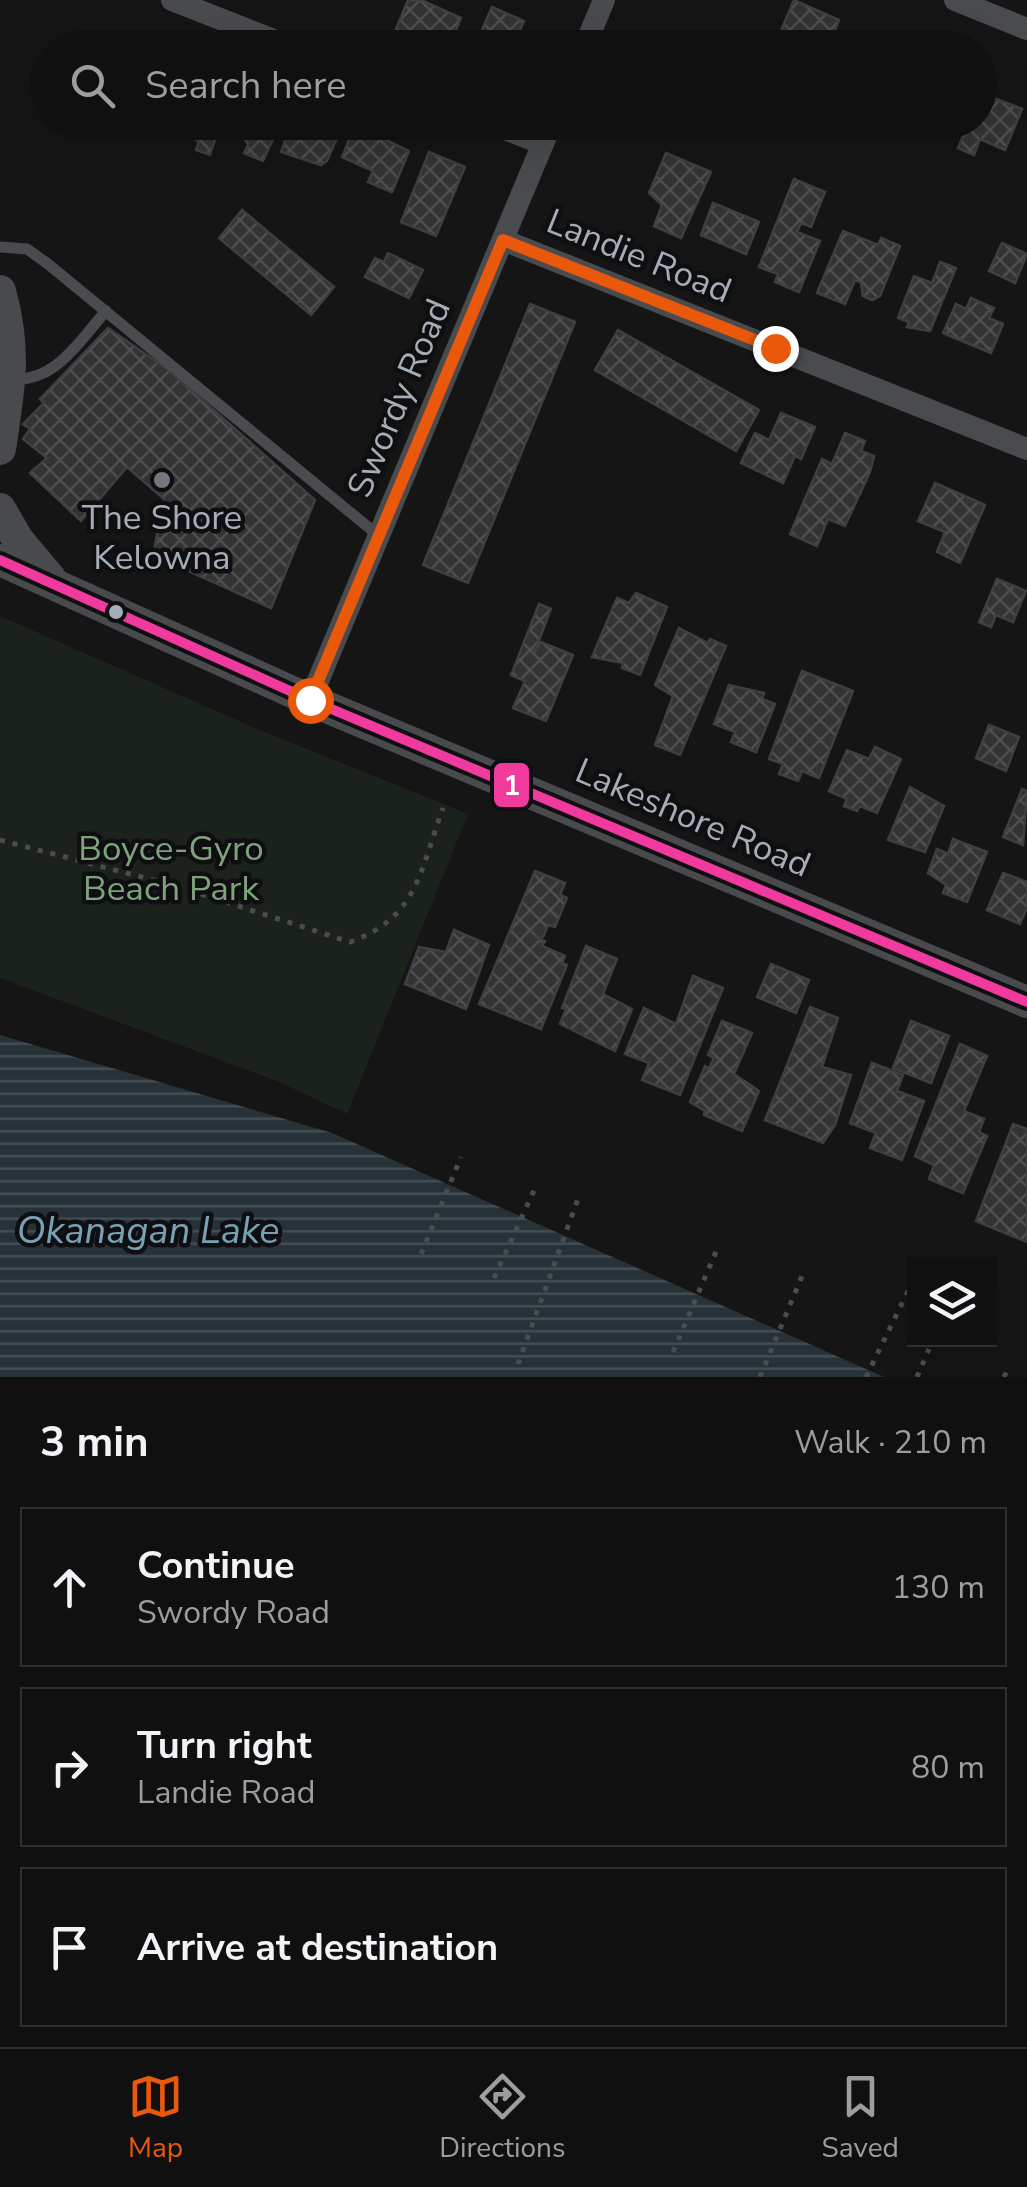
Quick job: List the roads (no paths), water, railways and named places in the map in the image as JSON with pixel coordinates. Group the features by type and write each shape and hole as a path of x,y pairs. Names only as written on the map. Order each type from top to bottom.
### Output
{"main road":[{"path":"0,291 12,335 12,379 0,449"},
{"path":"0,509 18,540 56,585"},
{"name":"Lakeshore Road","path":"0,560 310,700 1027,1002"}],"street":[{"path":"172,0 248,30"},
{"path":"592,30 604,0"},
{"path":"955,0 1027,29"},
{"name":"Swordy Road","path":"310,700 545,140"},
{"name":"Landie Road","path":"503,240 1027,449"}],"lane":[{"path":"0,247 27,249 378,536"},
{"path":"12,379 25,380 54,369 106,312"}],"water":[{"name":"Okanagan Lake","path":"0,1035 332,1133 884,1377 0,1377"}],"place":[{"name":"The Shore Kelowna","path":"162,480"}],"park label":[{"name":"Boyce-Gyro Beach Park","path":"171,868"}]}
